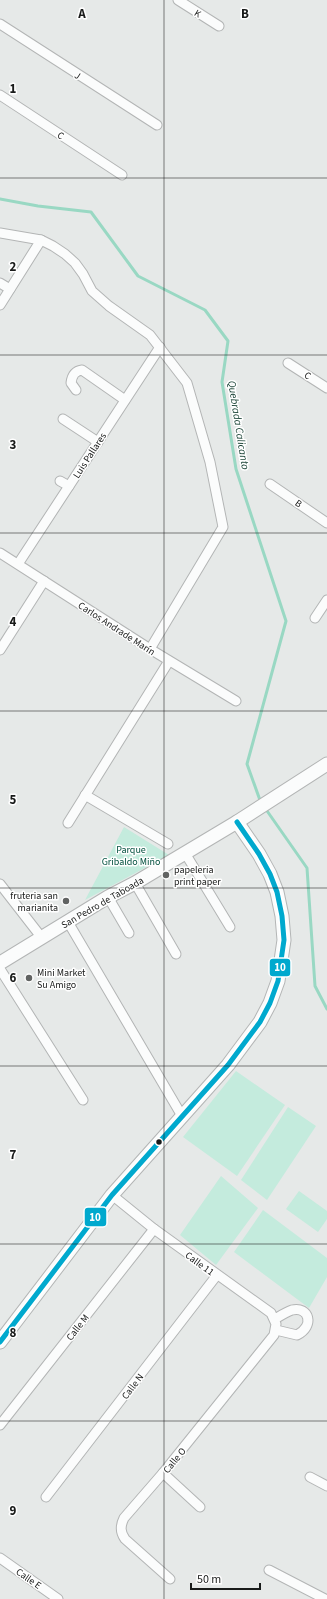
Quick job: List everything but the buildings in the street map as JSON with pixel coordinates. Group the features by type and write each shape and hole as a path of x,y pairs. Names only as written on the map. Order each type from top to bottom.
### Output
{"street":[{"name":"K","path":"178,0 219,26"},
{"name":"J","path":"0,24 157,125"},
{"name":"C","path":"0,95 122,175"},
{"path":"0,233 41,240 53,246 75,263 92,291 109,306 150,335 187,383 210,462 223,527 150,649"},
{"path":"0,305 41,240"},
{"path":"0,283 10,289"},
{"name":"Luis Pallares","path":"18,564 160,347"},
{"name":"C","path":"288,363 327,388"},
{"path":"76,390 71,383 72,377 77,371 82,370 125,400"},
{"path":"63,418 98,442"},
{"path":"60,480 69,486"},
{"name":"B","path":"270,484 327,523"},
{"name":"Carlos Andrade Marín","path":"0,553 169,661 236,701"},
{"path":"0,650 44,580"},
{"path":"315,618 327,600"},
{"path":"68,823 169,661"},
{"name":"San Pedro de Taboada","path":"0,963 108,897 135,883 237,822 327,764"},
{"path":"85,795 168,844"},
{"path":"0,1342 112,1195 228,1065 255,1028 270,1003 278,981 284,940 282,916 277,892 270,874 259,854 237,822"},
{"path":"185,853 230,928"},
{"path":"135,883 176,954"},
{"path":"0,884 42,938"},
{"path":"108,897 129,933"},
{"path":"68,922 182,1116"},
{"path":"0,969 84,1100"},
{"name":"Calle 11","path":"112,1195 154,1229 216,1275 271,1313 275,1319"},
{"name":"Calle M","path":"0,1425 154,1229"},
{"name":"Calle N","path":"46,1497 216,1275"},
{"path":"291,1310 297,1310 306,1314 308,1325 304,1331 297,1335 275,1332 275,1319 291,1310"},
{"name":"Calle O","path":"170,1579 125,1539 121,1528 124,1518 163,1473 275,1332"},
{"path":"163,1473 200,1507"},
{"path":"310,1477 327,1486"},
{"name":"Calle E","path":"0,1558 58,1599"},
{"path":"269,1570 325,1599"}],"green space":[{"name":"Parque Gribaldo Miño","path":"124,827 169,855 85,900"},
{"path":"236,1071 285,1105 237,1176 183,1137"},
{"path":"288,1107 316,1126 267,1200 241,1180"},
{"path":"221,1176 258,1208 216,1265 180,1235"},
{"path":"299,1191 327,1211 327,1219 318,1232 286,1209"},
{"path":"263,1210 327,1258 327,1277 309,1308 234,1252"}],"waterway":[{"name":"Quebrada Calicanto","path":"0,199 38,206 91,212 138,276 205,310 228,341 222,382 236,469 286,621 247,764 261,803"},
{"path":"265,808 307,868 315,986 327,1009"}],"transit line":[{"name":"10","path":"0,1342 112,1195 228,1065 260,1022 270,1003 278,981 284,940 282,916 277,892 270,874 259,854 237,822"}],"place":[{"name":"papeleria print paper","path":"166,875"},
{"name":"fruteria san marianita","path":"66,901"},
{"name":"Mini Market Su Amigo","path":"29,978"}]}
